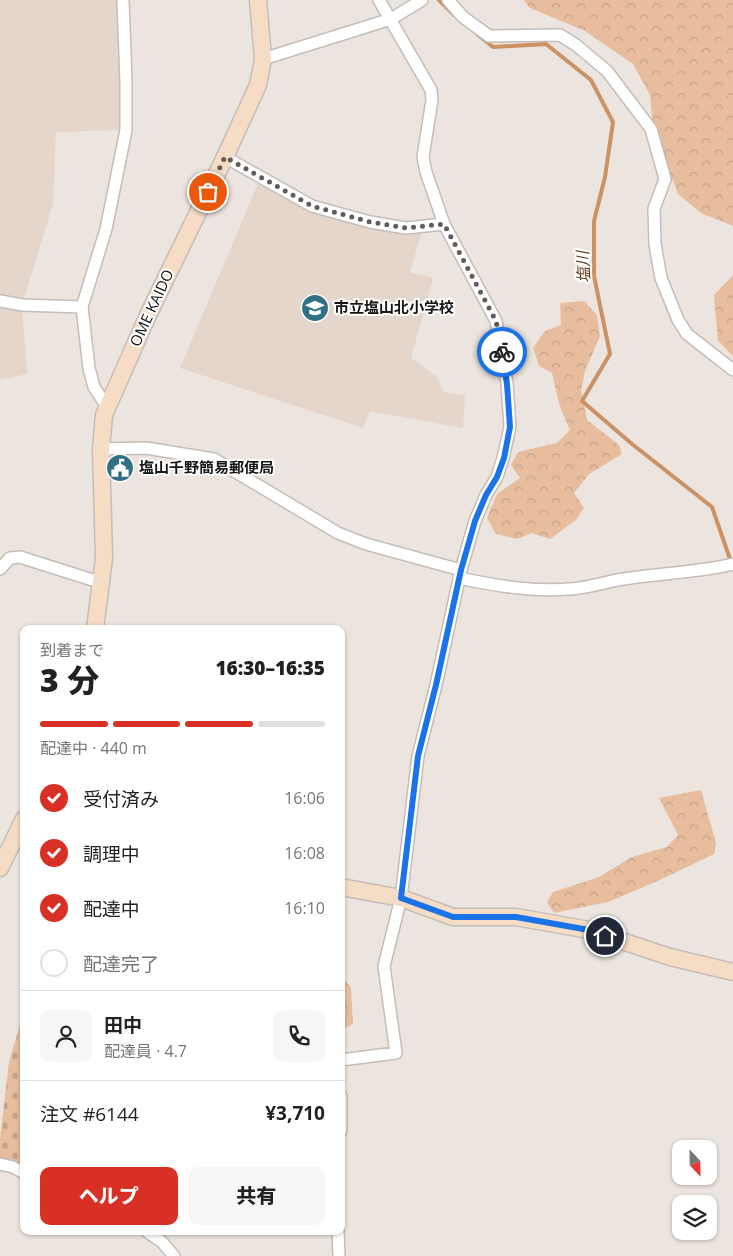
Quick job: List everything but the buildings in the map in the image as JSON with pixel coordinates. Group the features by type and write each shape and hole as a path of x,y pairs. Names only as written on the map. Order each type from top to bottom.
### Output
{"street":[{"path":"107,407 94,387 89,368 82,307 106,229 126,130 123,0"},
{"name":"OME KAIDO","path":"95,625 104,558 100,449 101,433 107,407 149,312 258,85 263,59 258,0"},
{"path":"345,1059 396,1053 384,966 401,898 418,756 436,685 460,574 475,521 486,495 497,477 504,458 510,427 507,384 496,321 444,224 426,172 423,157 432,100 431,90 379,0"},
{"path":"263,59 391,19 422,0"},
{"path":"448,0 463,17 489,36 560,35 576,45 607,70 651,129 665,179 654,209 655,244 660,278 678,320 687,334 733,370"},
{"path":"225,157 312,206 370,222 406,228 444,224"},
{"path":"0,302 22,305 82,307"},
{"path":"100,449 146,448 214,459 338,533 366,544 507,588 533,590 572,589 632,577 711,569 733,564"},
{"path":"0,569 10,558 20,557 102,583"},
{"path":"0,868 18,844"},
{"path":"345,888 401,898 453,917 516,917 589,930 670,957 733,972"},
{"path":"0,1164 20,1171"},
{"path":"152,1235 162,1242 174,1256"},
{"path":"338,1235 339,1256"}],"shaded area":[{"path":"0,0 123,0 126,130 56,132 53,204 22,305 27,374 0,380"},
{"name":"市立塩山北小学校","path":"259,181 379,228 421,234 410,272 433,278 411,358 437,377 443,392 465,395 463,428 370,411 363,428 180,368"}],"green space":[{"path":"524,0 733,0 733,226 701,213 678,194 653,126 650,95 633,64 585,31 530,8"},
{"path":"733,275 733,356 718,341 714,295"},
{"path":"584,301 597,315 600,336 585,371 581,391 587,420 619,445 622,454 589,474 574,493 584,508 576,520 550,539 532,533 517,539 496,534 487,518 497,494 520,478 511,465 518,452 557,443 570,430 560,407 552,373 539,366 533,348 545,331 561,325 560,303"},
{"path":"701,790 716,843 714,854 608,902 554,913 547,902 553,892 599,877 632,857 667,847 678,835 659,798"},
{"path":"345,981 351,987 353,1024 345,1028"},
{"path":"20,1025 20,1172 0,1164 0,1139 9,1062"}],"waterway":[{"name":"塩川","path":"439,0 454,15"},
{"name":"塩川","path":"477,34 493,47 546,44 591,80 613,122 605,177 594,221 594,276 610,354 582,401 632,444 712,507 731,562"}],"way so far":[{"path":"208,192 225,157 312,206 370,222 406,228 444,224 496,321 502,352"}],"place":[{"name":"市立塩山北小学校","path":"315,308"},
{"name":"塩山千野簡易郵便局","path":"120,468"}],"route":[{"path":"502,352 507,384 510,427 504,458 497,477 486,495 475,521 461,570 436,685 418,756 401,898 453,917 516,917 589,930 605,936"}]}
